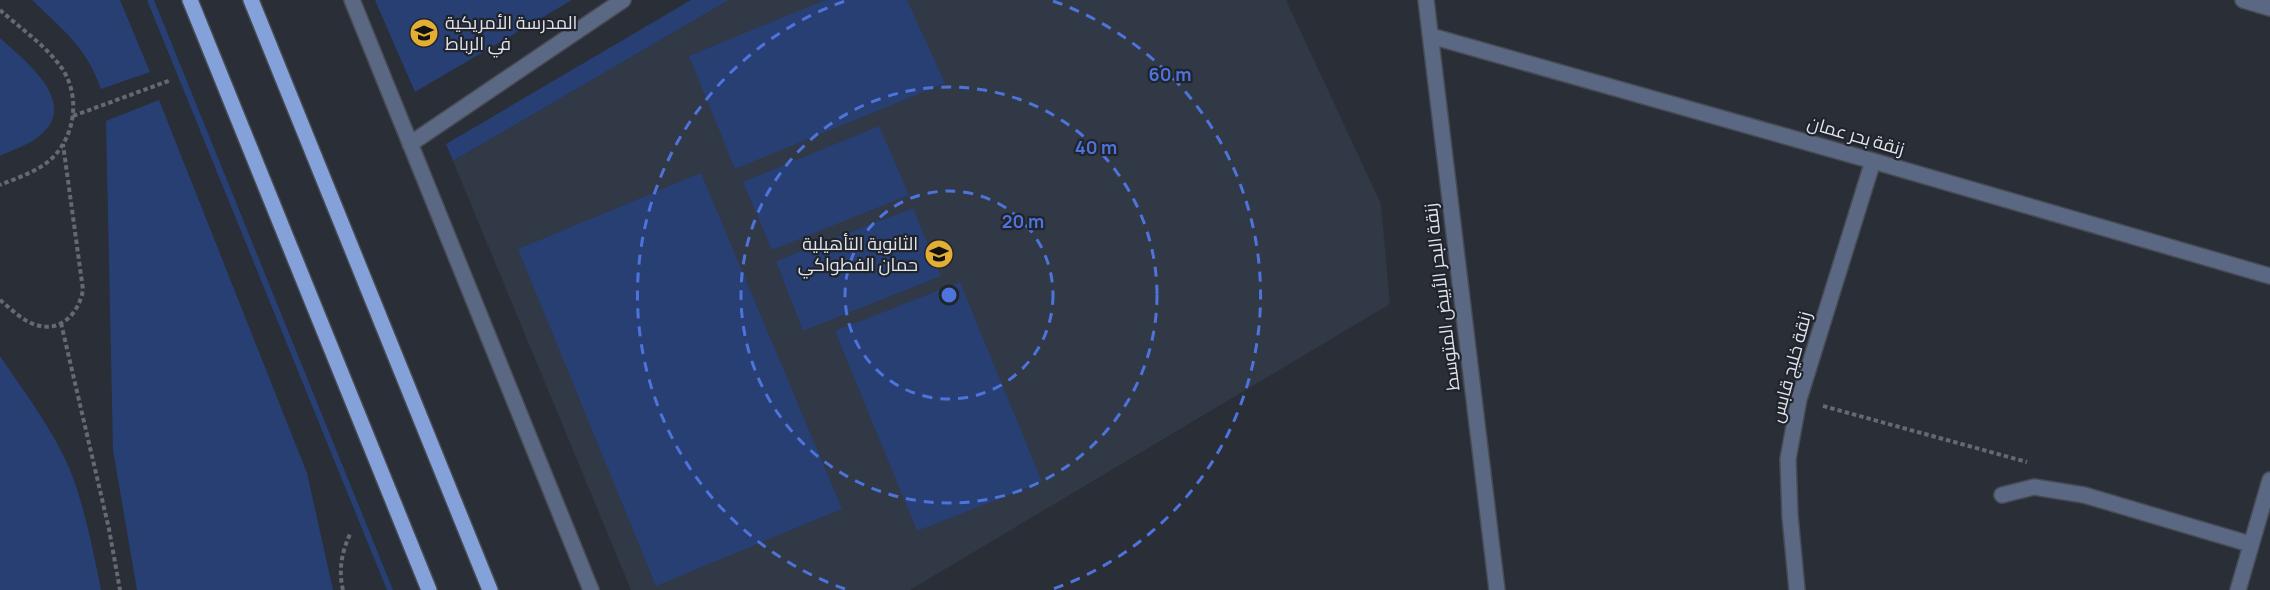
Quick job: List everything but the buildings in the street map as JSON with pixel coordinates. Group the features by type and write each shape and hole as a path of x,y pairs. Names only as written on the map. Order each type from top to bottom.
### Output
{"main road":[{"path":"190,0 429,590"},
{"path":"250,0 490,590"}],"street":[{"path":"352,0 591,590"},
{"path":"410,144 623,0"},
{"name":"زنقة البحر الأبيض المتوسط","path":"1426,0 1497,590"},
{"path":"2243,0 2270,8"},
{"name":"زنقة بحر عمان","path":"1431,36 2270,276"},
{"name":"زنقة خليج قابس","path":"1797,590 1790,516 1788,459 1795,419 1799,399 1873,161"},
{"path":"2238,590 2270,480"},
{"path":"2002,495 2034,487 2066,491 2250,544"}],"path":[{"path":"0,10 61,68 69,82 73,99 73,116 63,144 50,159 34,171 0,185"},
{"path":"73,116 171,80"},
{"path":"0,300 37,326 61,323 72,316 80,304 83,290 63,144"},
{"path":"61,323 109,529 120,590"},
{"path":"343,590 340,569 351,532"}],"shaded area":[{"path":"32,0 120,0 150,72 101,89 81,50 64,30"},
{"path":"147,0 154,0 393,590 387,590"},
{"path":"375,0 572,0 415,92"},
{"path":"691,0 729,0 453,161 446,144"},
{"name":"الثانوية التأهيلية حمان الفطواكي","path":"729,0 1286,0 1381,204 1390,304 910,590 631,590 453,161"},
{"path":"825,0 907,0 945,83 735,169 689,56"},
{"path":"0,38 36,72 46,85 53,99 54,113 48,127 34,140 0,156"},
{"path":"159,100 307,473 333,590 137,590 113,450 106,121"},
{"path":"879,126 909,195 772,250 743,182"},
{"path":"701,173 842,509 656,586 518,249"},
{"path":"913,208 941,276 803,331 776,261"},
{"path":"960,282 1042,482 917,531 835,331"},
{"path":"0,356 47,425 70,470 92,544 101,590 0,590"}],"place":[{"name":"المدرسة الأمريكية في الرباط","path":"424,33"},
{"name":"الثانوية التأهيلية حمان الفطواكي","path":"939,254"}]}
